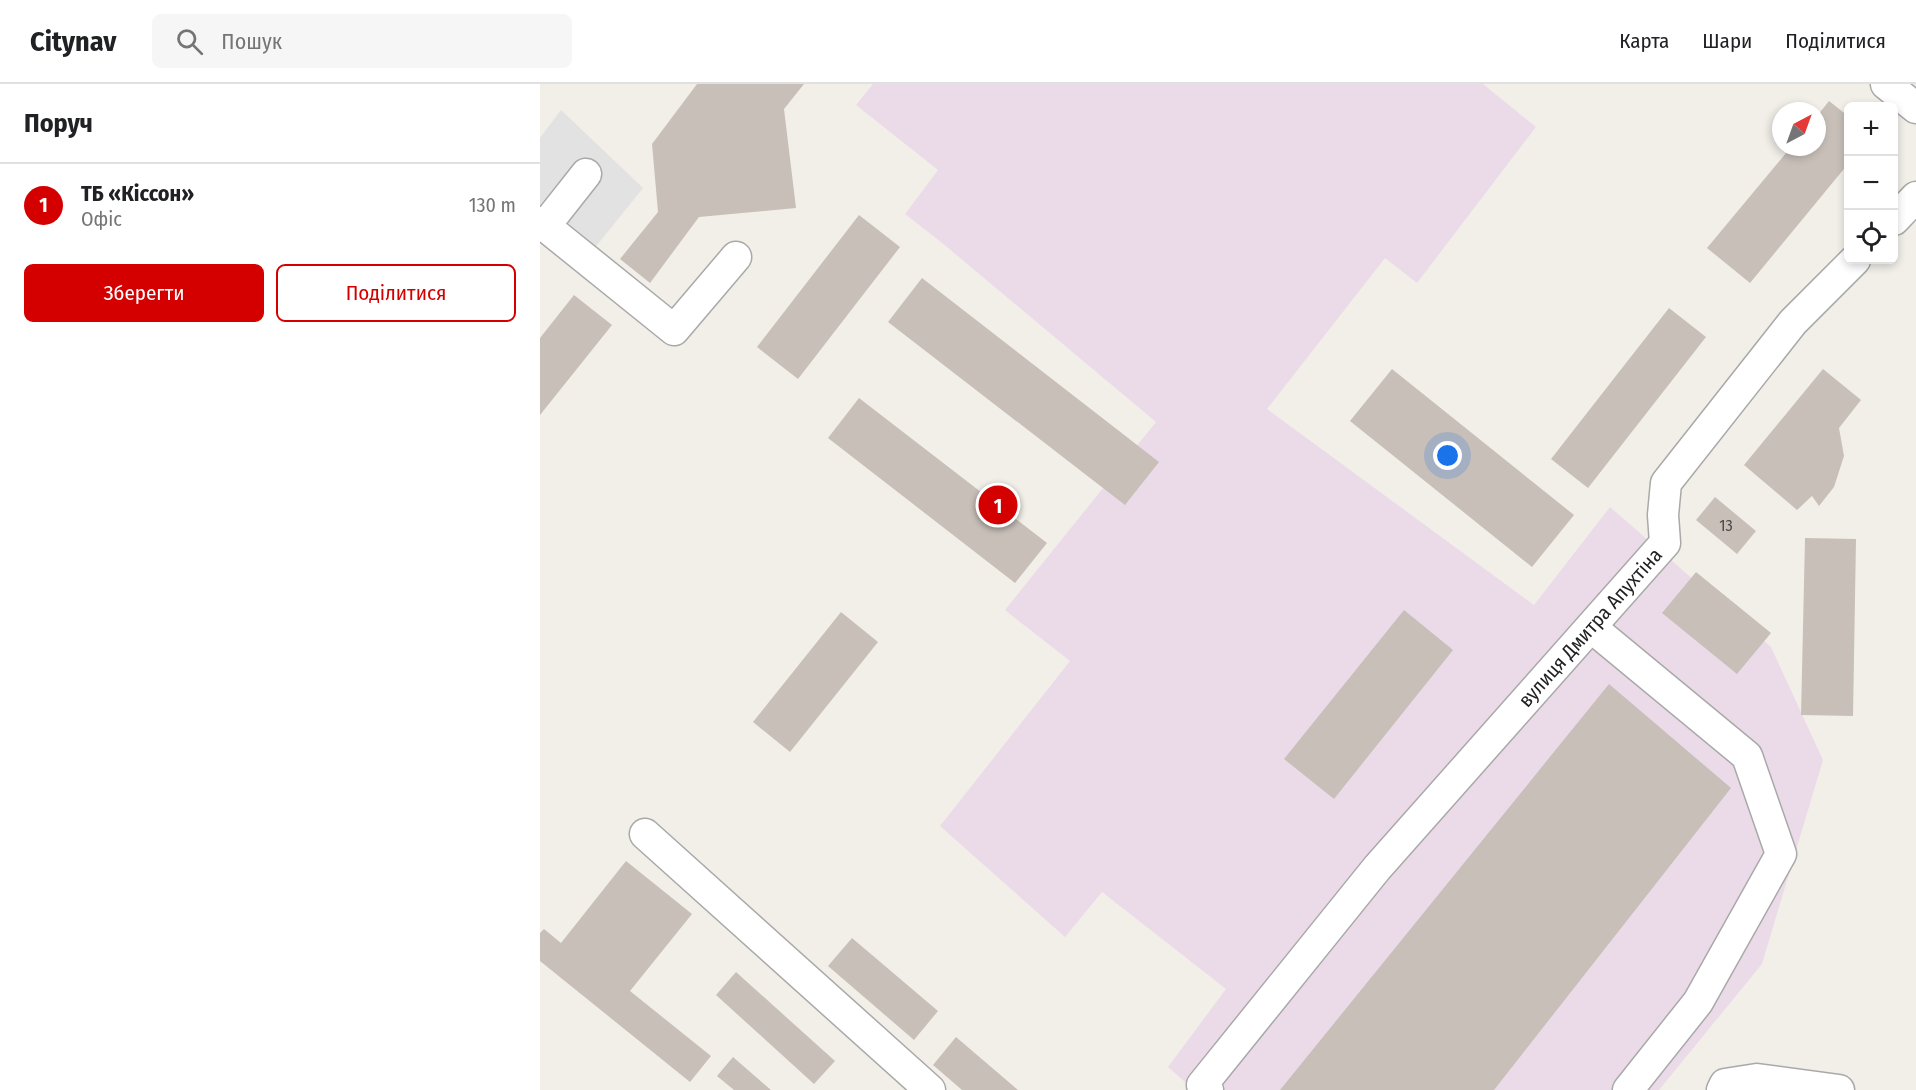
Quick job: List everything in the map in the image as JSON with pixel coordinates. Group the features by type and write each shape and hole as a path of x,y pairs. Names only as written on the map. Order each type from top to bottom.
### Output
{"street":[{"path":"1886,84 1916,108"},
{"path":"586,174 542,224 674,330 736,257"},
{"path":"1898,215 1916,197"},
{"name":"вулиця Дмитра Апухтіна","path":"1208,1090 1202,1085 1377,868 1665,543 1663,515 1666,483 1793,322 1851,264"},
{"path":"1591,627 1747,756 1781,854 1698,1002 1628,1090"},
{"path":"645,834 930,1090"},
{"path":"1722,1090 1725,1084 1757,1079 1839,1090"}],"shaded area":[{"path":"873,84 1483,84 1536,127 1417,283 1385,258 1267,409 1534,605 1610,507 1771,647 1823,760 1762,964 1659,1090 1194,1090 1168,1067 1226,989 1102,892 1065,937 940,826 1070,661 1005,610 1156,422 905,214 938,170 856,105"},
{"path":"561,110 643,188 593,250 540,206 540,138"}],"building":[{"path":"697,84 804,84 784,109 796,208 699,217 650,283 620,259 658,212 652,144"},
{"path":"1829,101 1844,113 1844,169 1750,283 1707,248 1784,156 1826,156 1826,105"},
{"path":"859,215 900,247 798,379 757,347"},
{"path":"922,278 1159,462 1125,505 888,322"},
{"path":"574,295 612,325 540,415 540,338"},
{"path":"1669,308 1706,337 1588,488 1551,459"},
{"path":"1392,369 1574,515 1532,567 1350,421"},
{"path":"1823,369 1861,400 1839,428 1844,456 1834,487 1819,506 1812,496 1797,510 1744,465"},
{"path":"859,398 1047,543 1015,583 828,438"},
{"path":"1715,497 1756,531 1737,554 1696,520"},
{"path":"1805,538 1856,539 1853,716 1801,715"},
{"path":"1696,572 1771,633 1737,674 1662,613"},
{"path":"1404,610 1453,650 1334,799 1284,759"},
{"path":"841,612 878,642 790,752 753,722"},
{"path":"1609,684 1731,788 1494,1090 1280,1090"},
{"path":"626,861 692,914 630,991 711,1056 690,1082 540,961 540,933 544,929 561,943"},
{"path":"852,938 938,1011 914,1040 828,966"},
{"path":"736,972 835,1061 814,1084 716,995"},
{"path":"956,1037 1018,1090 962,1090 933,1065"},
{"path":"733,1057 771,1090 734,1090 717,1076"}],"place":[{"name":"ТБ «Кіссон»","path":"998,505"}]}
